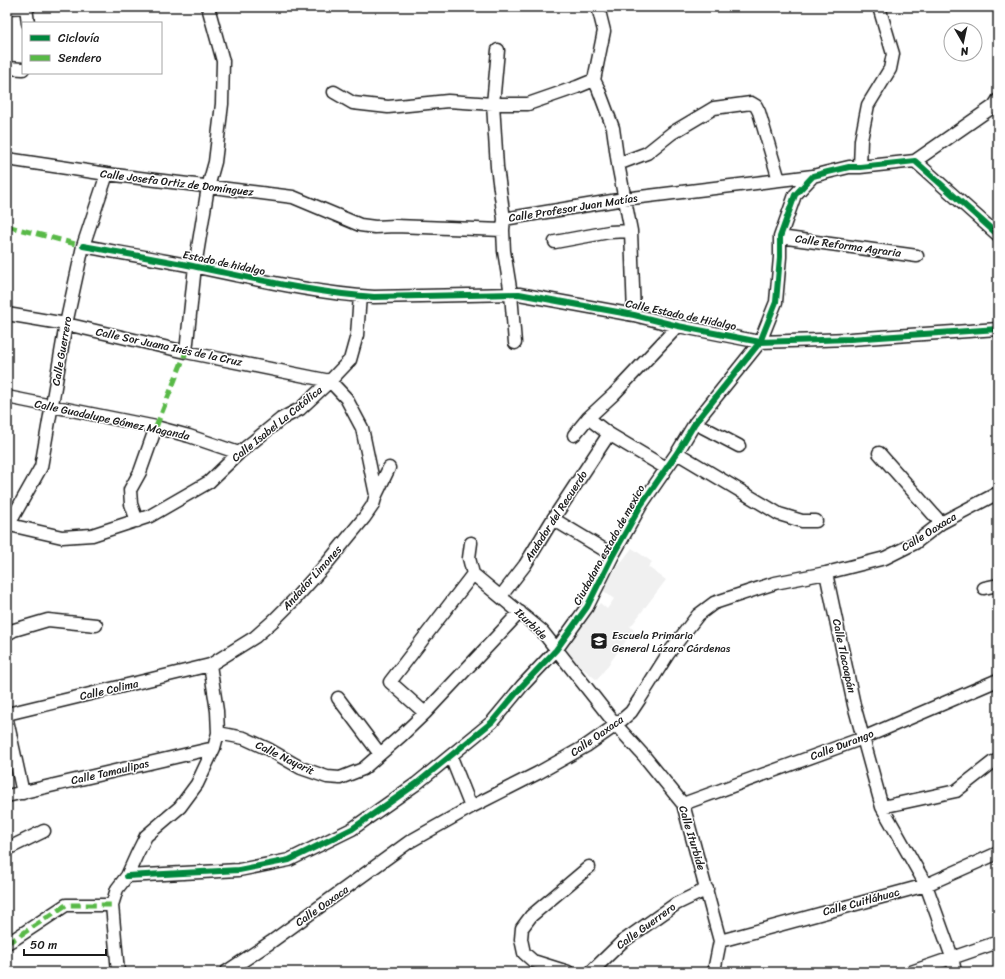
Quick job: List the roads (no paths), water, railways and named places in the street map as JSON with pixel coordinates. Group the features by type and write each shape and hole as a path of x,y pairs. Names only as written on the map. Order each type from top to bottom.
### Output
{"street":[{"path":"7,8 27,7 28,22"},
{"path":"186,352 195,266 208,187 215,162 221,111 223,61 208,7"},
{"path":"598,7 604,31 594,80 613,128 624,199 631,231 634,315"},
{"path":"860,167 861,140 868,105 890,70 893,54 879,7"},
{"path":"498,50 493,104 504,251 511,294 515,343"},
{"path":"7,68 22,69"},
{"path":"334,92 353,103 388,106 448,101 493,104 528,104 594,80"},
{"path":"813,176 849,166 860,167 915,161 994,106 998,100"},
{"path":"618,164 647,153 672,133 714,108 751,103 756,106 759,112 779,180"},
{"name":"Calle Josefa Ortiz de Domínguez","path":"7,159 107,174 293,197 344,218"},
{"path":"915,161 998,236"},
{"name":"Calle Guerrero","path":"8,524 41,468 66,324 83,246 107,174"},
{"name":"Calle Profesor Juan Matías","path":"344,218 360,225 375,227 503,225 624,199 813,176"},
{"name":"Ciudadano estado de mexico","path":"127,876 239,870 289,860 352,829 416,784 451,757 492,722 522,686 556,650 587,607 613,555 641,505 677,453 695,423 760,342 776,302 780,257 780,237 795,195 813,176"},
{"path":"554,242 609,232 631,231"},
{"name":"Calle Reforma Agraria","path":"780,237 916,256"},
{"name":"Estado de hidalgo","path":"83,246 195,266 298,288 360,296"},
{"name":"Calle Estado de Hidalgo","path":"360,296 374,298 519,294 634,315 678,326 760,342 850,339 998,329"},
{"name":"Calle Isabel La Católica","path":"8,524 62,537 92,535 150,516 209,482 225,468 238,453 281,419 300,409 350,360 358,335 360,296"},
{"name":"Calle Sor Juana Inés de la Cruz","path":"7,314 66,324 186,352 330,381"},
{"path":"574,435 588,418 614,394 678,326"},
{"path":"330,381 346,398 362,428 376,495"},
{"name":"Calle Guadalupe Gómez Maganda","path":"7,397 156,427 189,436 238,453"},
{"path":"588,418 609,434 666,468"},
{"path":"695,423 740,446"},
{"path":"137,521 131,504 130,490 140,472 156,427"},
{"name":"Andador del Recuerdo","path":"501,596 524,565 609,434"},
{"path":"677,453 779,514 802,521 816,522"},
{"path":"879,453 941,523"},
{"name":"Andador Limones","path":"210,665 254,637 273,622 293,601 328,562 364,518 373,505 376,495 389,468"},
{"name":"Calle Oaxaca","path":"226,972 277,938 409,842 471,807 538,773 586,746 616,725 631,712 668,654 698,615 714,603 775,583 826,573 885,558 915,543 941,523 998,493"},
{"path":"553,519 613,555"},
{"path":"425,713 390,682 473,574 469,558 471,543"},
{"name":"Calle Tlacoapán","path":"826,573 854,705 882,808 926,885 952,957 955,972"},
{"name":"Iturbide","path":"473,574 542,631 616,725"},
{"path":"984,588 998,585"},
{"name":"Calle Nayarit","path":"218,733 244,738 268,749 301,768 327,777 340,778 363,769 425,713 520,612"},
{"path":"7,634 14,630 48,620 96,625"},
{"path":"118,972 112,905 117,889 127,876 136,854 146,836 180,807 197,784 214,748 218,733 217,711 210,665"},
{"name":"Calle Colima","path":"7,714 210,665"},
{"name":"Calle Durango","path":"683,804 863,738 998,680"},
{"path":"338,698 380,754"},
{"path":"7,720 23,793"},
{"name":"Calle Iturbide","path":"616,725 644,756 683,804 720,940 714,966 715,972"},
{"name":"Calle Tamaulipas","path":"7,796 214,748"},
{"path":"451,757 471,807"},
{"path":"882,808 956,791 993,762 998,761"},
{"path":"7,849 44,831"},
{"name":"Calle Cuitláhuac","path":"720,940 926,885 998,853"},
{"path":"568,972 534,961 524,953 521,939 522,928 531,916 589,867"},
{"name":"Calle Guerrero","path":"591,972 622,942 676,904 707,889"},
{"path":"7,943 66,906 112,905"},
{"path":"911,972 998,942"}],"place":[{"name":"Escuela Primaria General Lázaro Cárdenas","path":"599,641"}]}
